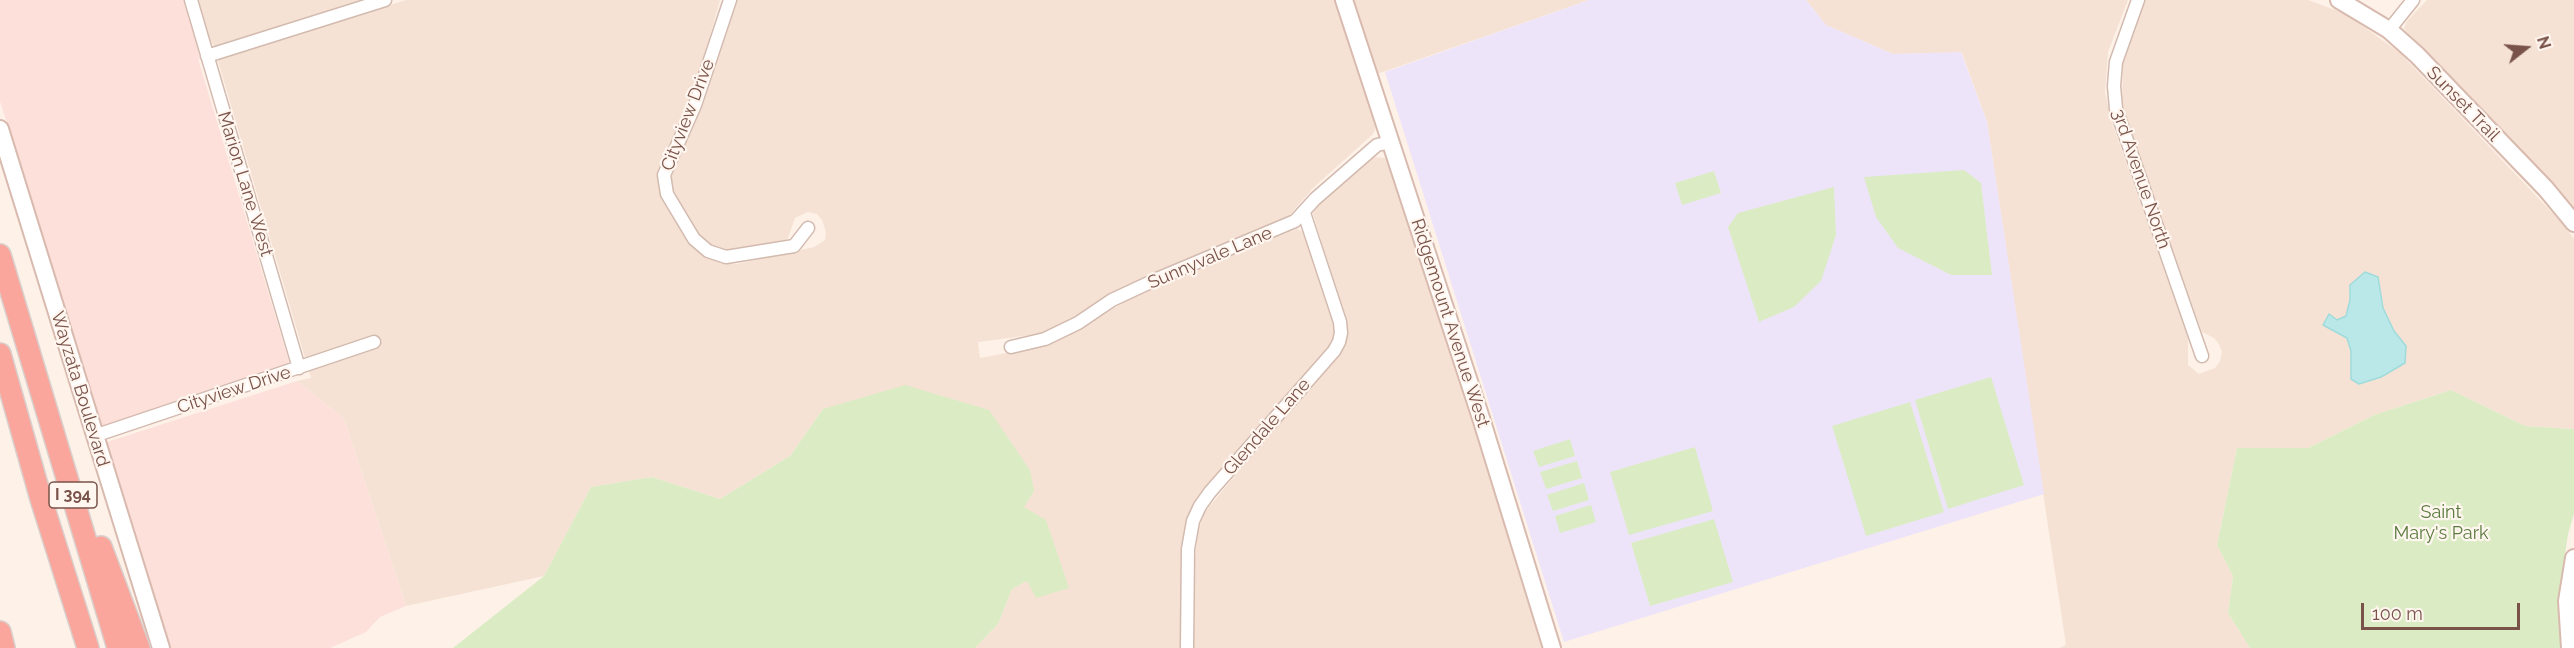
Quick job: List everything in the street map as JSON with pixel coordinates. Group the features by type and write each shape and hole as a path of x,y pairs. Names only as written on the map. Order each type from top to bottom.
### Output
{"highway":[{"name":"I 394","path":"0,255 118,648"},
{"path":"25,342 139,648"},
{"name":"I 394","path":"0,354 40,499 88,648"},
{"path":"0,632 4,648"}],"street":[{"name":"Marion Lane West","path":"191,0 299,368"},
{"path":"207,56 384,0"},
{"name":"Cityview Drive","path":"730,0 695,105 664,175 667,194 694,239 708,251 726,257 794,246 808,228"},
{"name":"Ridgemount Avenue West","path":"1344,0 1552,648"},
{"name":"3rd Avenue North","path":"2138,0 2116,62 2114,86 2116,109 2202,356"},
{"name":"Sunset Trail","path":"2339,0 2389,30 2417,56 2546,189 2574,223"},
{"path":"2389,30 2413,0"},
{"name":"Wayzata Boulevard","path":"0,129 161,648"},
{"name":"Sunnyvale Lane","path":"1011,347 1045,339 1078,323 1112,300 1281,228 1304,213 1315,200 1377,145 1391,142"},
{"name":"Glendale Lane","path":"1187,648 1188,549 1196,514 1210,492 1334,351 1341,333 1340,322 1304,213"},
{"name":"Cityview Drive","path":"94,436 374,342"},
{"path":"2570,648 2567,601 2574,558"}],"shaded area":[{"path":"0,0 184,0 198,46 199,62 290,365 101,426 0,101"},
{"path":"198,0 368,0 222,46 214,46 209,38"},
{"path":"406,0 720,0 693,97 658,172 660,191 665,203 693,246 707,258 724,264 737,264 814,247 825,240 826,232 817,214 808,212 795,218 788,238 784,241 727,252 710,246 699,237 674,197 671,184 672,172 701,110 736,0 1336,0 1375,122 1375,130 1313,188 1288,217 1071,322 1038,334 978,342 980,358 1039,347 1058,340 1144,291 1194,269 1297,229 1306,233 1335,323 1332,344 1194,503 1187,518 1184,549 1182,648 975,648 998,624 1012,589 1027,581 1068,588 823,409 790,456 720,499 652,477 591,487 544,576 406,606 344,419 297,381 311,378 218,61"},
{"path":"1352,0 1589,0 1377,74"},
{"path":"1589,0 1806,0 1826,25 1893,54 1961,52 1987,122 2044,494 1564,642 1385,72"},
{"path":"1806,0 2128,0 2108,52 2105,92 2112,123 2188,337 2188,365 2199,374 2215,368 2222,352 2214,338 2202,332 2122,110 2123,53 2145,0 2308,0 2346,14 2400,53 2563,224 2574,239 2574,429 2525,426 2451,390 2374,415 2308,448 2237,448 2217,545 2233,576 2228,613 2250,648 2059,648 2066,645 1987,122 1962,53 1893,54 1826,25"},
{"path":"2427,0 2574,0 2574,211 2408,34 2404,28 2407,21"},
{"path":"1372,157 1385,158 1389,162 1544,646 1543,648 1193,648 1194,567 1198,532 1204,513 1342,347 1346,322 1313,214 1317,205"},
{"path":"297,381 344,419 406,606 380,617 366,632 330,648 170,648 107,442"}],"green space":[{"path":"1964,170 1981,183 1992,275 1951,275 1898,248 1876,217 1864,177"},
{"path":"1714,171 1721,193 1682,205 1675,183"},
{"path":"1834,187 1836,235 1821,281 1794,307 1759,322 1728,227 1738,213"},
{"path":"1991,377 2024,485 1948,509 1915,400"},
{"path":"905,385 989,410 1030,470 1034,491 1024,507 1046,520 1069,588 1036,598 1027,581 1012,589 998,624 975,648 453,648 544,576 591,487 652,477 720,499 790,456 823,409"},
{"name":"Saint Mary's Park","path":"2451,390 2525,426 2574,429 2574,514 2568,534 2558,602 2561,648 2250,648 2228,613 2233,576 2217,545 2237,448 2308,448 2374,415"},
{"path":"1910,402 1944,512 1866,536 1832,426"},
{"path":"1570,439 1575,456 1539,467 1533,451"},
{"path":"1695,447 1713,511 1629,535 1610,472"},
{"path":"1577,461 1582,478 1546,489 1540,472"},
{"path":"1584,483 1589,500 1553,511 1547,495"},
{"path":"1591,505 1596,522 1560,533 1555,516"},
{"path":"1714,519 1733,582 1650,606 1631,543"}],"water":[{"path":"2365,272 2378,277 2383,308 2394,331 2406,346 2405,363 2381,377 2359,384 2351,379 2351,351 2347,338 2323,325 2329,314 2337,320 2346,316 2350,300 2350,285"}]}
